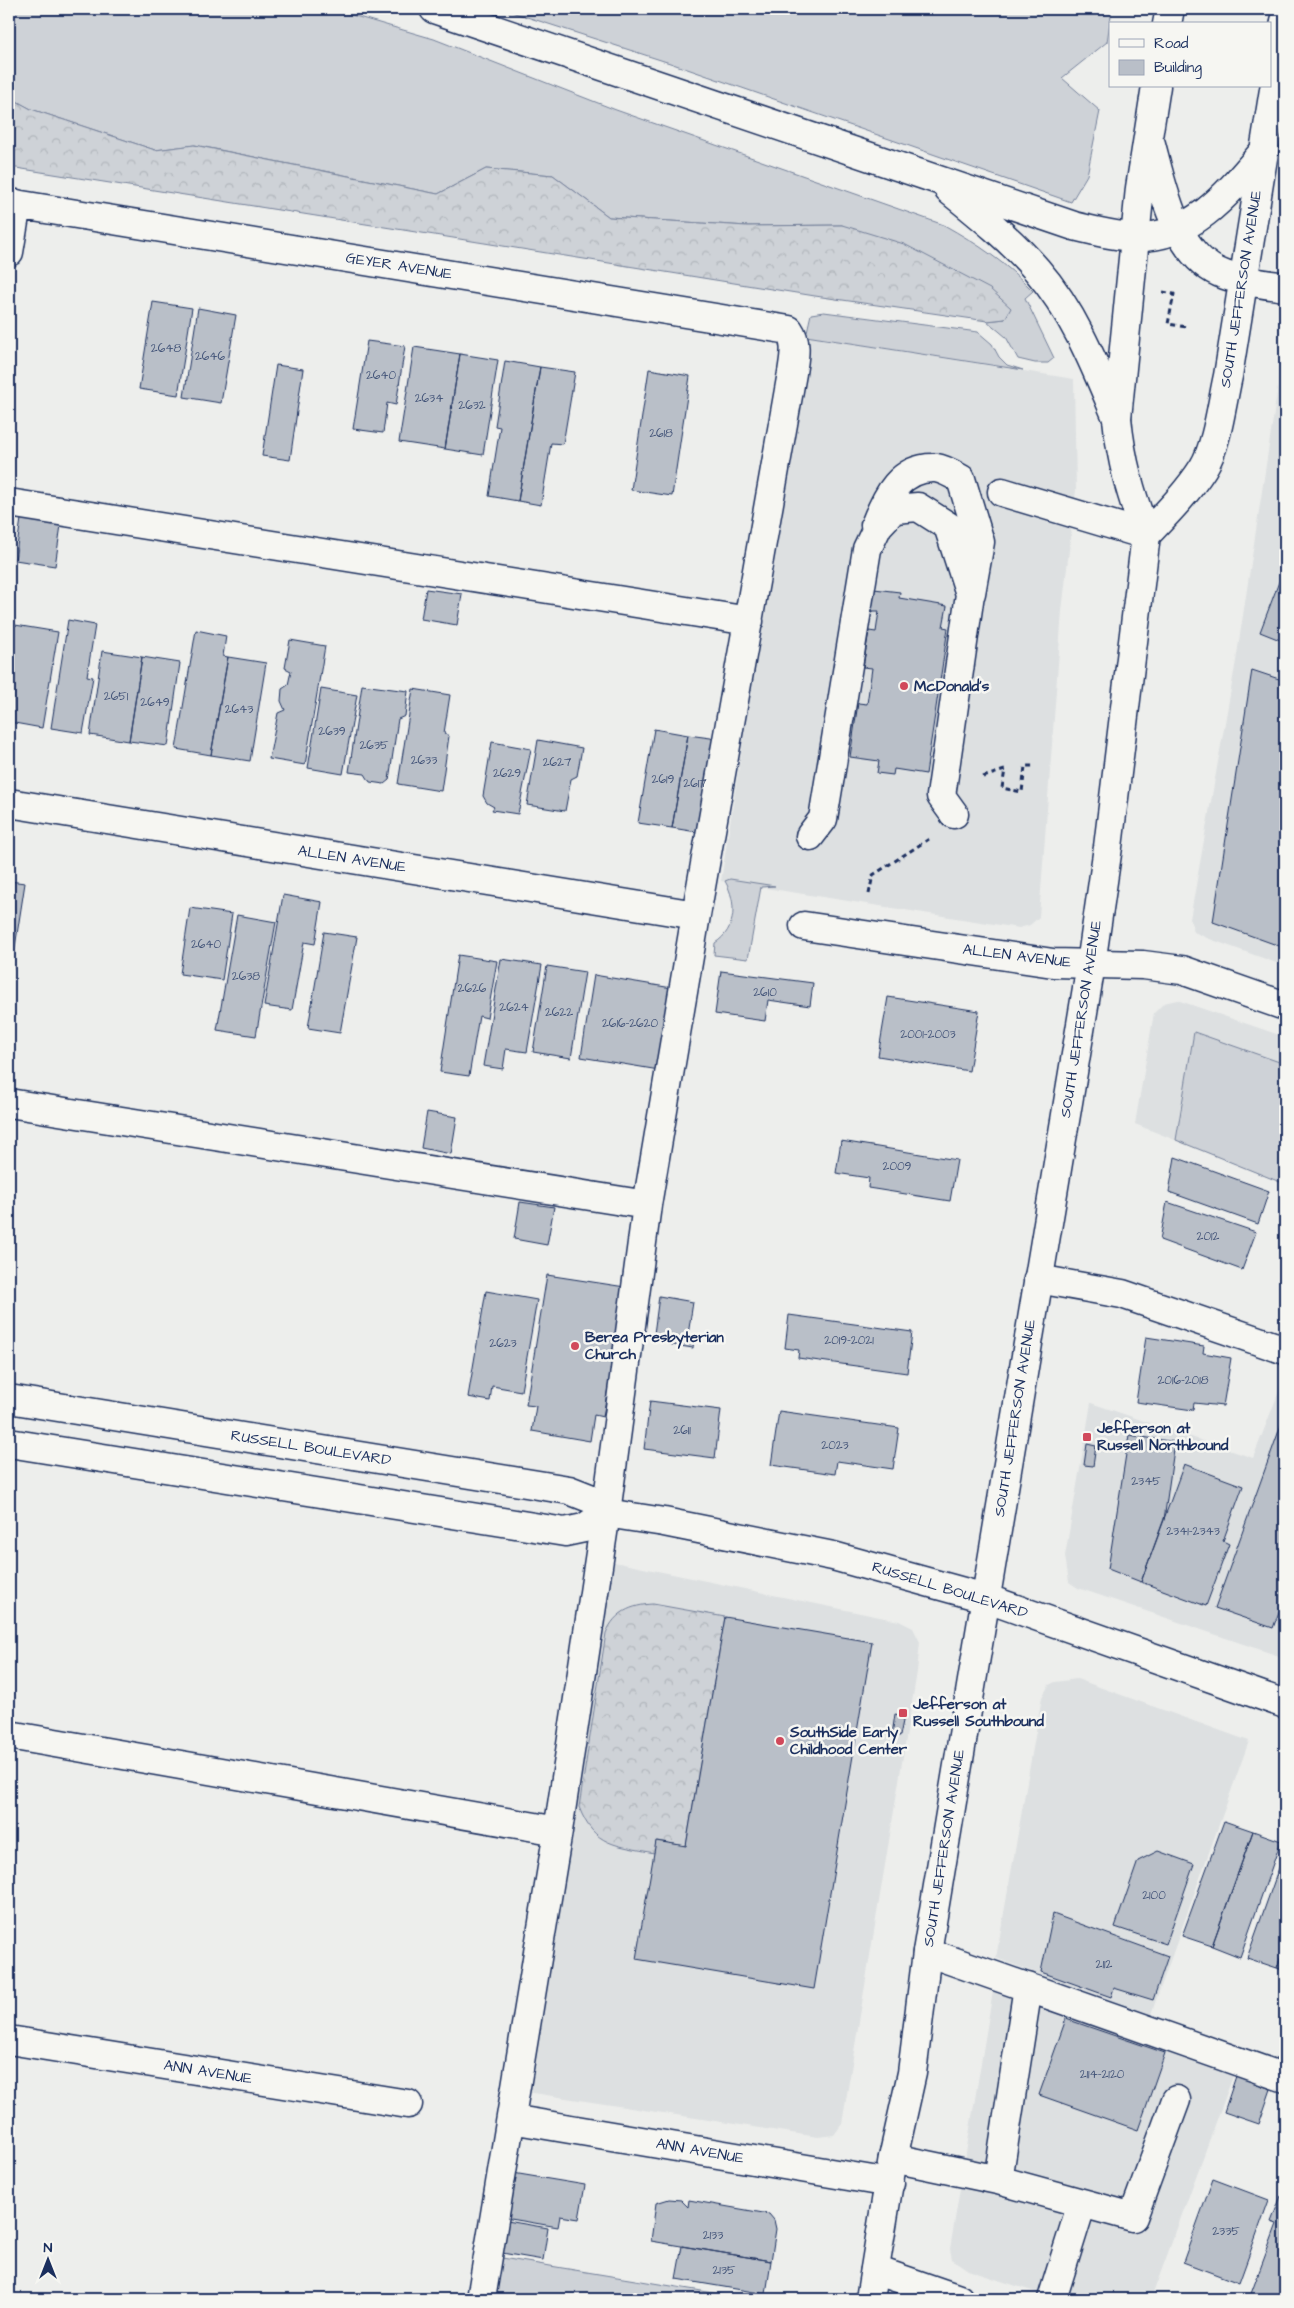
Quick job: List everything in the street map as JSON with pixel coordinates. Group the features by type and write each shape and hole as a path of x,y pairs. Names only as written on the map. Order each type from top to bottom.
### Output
{"main road":[{"path":"434,9 1074,226 1106,234 1135,237 1157,235 1198,219 1264,151"},
{"path":"1167,22 1170,9"},
{"name":"SOUTH JEFFERSON AVENUE","path":"1146,536 1179,500 1204,467 1216,431 1228,376 1285,22"},
{"name":"SOUTH JEFFERSON AVENUE","path":"870,2299 891,2171 912,2073 927,1952 1091,964 1108,847 1146,536 1129,490 1120,452 1117,418 1135,237 1148,131 1156,88"},
{"path":"1148,131 1159,175 1179,228 1189,246 1204,263 1224,275 1285,287"},
{"path":"934,178 1007,239 1048,284 1082,340 1117,418"},
{"path":"9,252 13,204"},
{"name":"GEYER AVENUE","path":"13,204 790,330 794,336 795,348 792,373 749,621"},
{"path":"810,836 823,819 866,549 881,509 892,488 913,471 937,468 961,478 980,542 970,594 940,796 954,814"},
{"path":"1002,492 1146,536"},
{"path":"9,503 749,621 696,915 647,1205 606,1513 558,1831 481,2299"},
{"path":"866,549 878,526 894,509 918,507 948,526 970,594"},
{"name":"ALLEN AVENUE","path":"9,804 696,915"},
{"name":"ALLEN AVENUE","path":"804,926 1034,961 1144,965 1182,970 1285,1006"},
{"path":"9,1103 647,1205"},
{"path":"1038,1279 1122,1294 1285,1350"},
{"name":"RUSSELL BOULEVARD","path":"9,1399 569,1490 592,1500 606,1513 664,1522 833,1556 985,1598 1285,1704"},
{"path":"9,1443 565,1532 584,1528 606,1513"},
{"path":"9,1735 558,1831"},
{"path":"927,1952 1285,2078"},
{"path":"998,2180 1028,1987"},
{"name":"ANN AVENUE","path":"9,2040 408,2104"},
{"name":"ANN AVENUE","path":"511,2119 891,2171 998,2180 1133,2216 1176,2100"},
{"path":"1052,2299 1082,2203"},
{"path":"875,2270 959,2299"}],"path":[{"path":"1160,292 1174,294 1168,324 1186,327"},
{"path":"983,777 1005,770 1002,788 1022,792 1025,766 1034,766"}],"shaded area":[{"path":"806,336 1074,379 1076,490 1062,611 1039,917 1030,925 1019,928 721,881"},
{"path":"1285,358 1285,966 1194,932 1190,919 1236,661 1281,367"},
{"path":"1177,1000 1285,1037 1285,1184 1135,1124 1154,1013 1164,1003"},
{"path":"1285,1376 1285,1658 1078,1588 1069,1582 1065,1556 1091,1403 1253,1458"},
{"path":"614,1562 899,1621 913,1628 920,1642 917,1672 842,2124 834,2135 818,2137 527,2092"},
{"path":"1077,1679 1249,1741 1150,2017 996,1958 1042,1697 1049,1685 1055,1682"},
{"path":"993,1991 1233,2076 1151,2299 1056,2299 968,2270 952,2259 950,2249"}],"green space":[{"path":"9,9 331,9 434,39 616,110 944,225 991,255 1033,291 1025,298 1054,358 1048,363 1035,363 1018,359 1006,337 987,321 1005,319 842,225 747,226 609,217 553,175 486,169 438,194 195,145 155,150 31,109 9,97"},
{"path":"502,9 1112,9 1107,42 1062,78 1100,111 1087,175 1071,202 670,63"},
{"path":"9,97 31,109 155,150 194,145 438,194 486,169 553,175 609,217 747,226 842,225 904,244 990,289 1011,308 1005,319 987,321 815,296 10,167"},
{"path":"824,312 978,332 992,344 999,357 1007,365 1023,370 806,336 811,314"},
{"path":"730,879 775,886 761,887 748,959 714,955 715,943 728,930 733,915 732,898 725,881"},
{"path":"1194,1032 1285,1064 1285,1184 1176,1140"},
{"path":"653,1604 725,1617 686,1846 657,1841 654,1853 608,1842 592,1830 579,1807 606,1633 614,1620 625,1611 638,1606"},
{"path":"502,2258 750,2299 495,2299"}],"building":[{"path":"153,302 192,308 178,395 139,389"},
{"path":"198,308 236,315 221,403 184,397"},
{"path":"367,341 405,346 396,405 387,403 383,433 353,429"},
{"path":"414,347 460,354 445,449 399,442"},
{"path":"460,354 498,360 483,455 445,449"},
{"path":"505,361 540,367 518,501 489,496 500,427 495,426"},
{"path":"276,365 303,369 290,460 262,456"},
{"path":"540,367 575,372 563,444 551,443 541,505 518,501"},
{"path":"649,369 690,376 672,496 631,490"},
{"path":"1285,475 1285,509 1281,507"},
{"path":"21,519 61,525 55,566 15,560"},
{"path":"1285,566 1285,642 1260,632"},
{"path":"426,589 462,594 457,625 421,619"},
{"name":"McDonald's","path":"874,589 900,592 899,598 947,606 943,627 948,628 926,774 894,769 893,775 877,773 879,761 850,757 858,703 867,704 872,668 863,667 869,631 876,632 879,611 871,611"},
{"path":"68,620 95,625 87,676 93,677 83,733 51,728"},
{"path":"9,624 58,632 42,728 9,722"},
{"path":"196,630 226,636 223,656 228,657 211,755 176,749"},
{"path":"290,640 325,646 305,765 269,759 278,713 285,710 281,701 282,689 288,685 291,671 285,668"},
{"path":"102,651 142,657 129,741 90,735"},
{"path":"142,657 180,663 168,746 129,741"},
{"path":"228,657 266,663 250,761 211,755"},
{"path":"1252,670 1285,681 1285,948 1213,922"},
{"path":"362,685 408,691 405,716 398,719 389,780 384,784 370,782 365,774 349,772"},
{"path":"321,689 357,695 343,774 308,768"},
{"path":"413,689 450,695 444,733 449,736 441,791 398,784"},
{"path":"654,729 688,735 672,828 638,823"},
{"path":"688,735 718,739 703,833 672,828"},
{"path":"538,740 582,748 577,776 571,779 565,811 527,805"},
{"path":"492,742 531,749 518,814 492,810 494,807 487,803 483,796"},
{"path":"9,881 25,883 9,986"},
{"path":"283,895 322,902 315,944 304,942 292,1010 264,1006"},
{"path":"190,908 232,914 222,980 180,974"},
{"path":"237,915 276,922 256,1036 217,1030"},
{"path":"324,932 357,937 340,1033 308,1028"},
{"path":"458,955 497,961 487,1018 479,1016 469,1076 440,1072"},
{"path":"501,959 542,965 527,1052 506,1049 503,1069 483,1066"},
{"path":"547,966 585,972 571,1058 533,1052"},
{"path":"721,971 813,983 810,1006 768,1000 765,1021 715,1014"},
{"path":"594,975 678,989 665,1071 581,1057"},
{"path":"888,997 979,1011 969,1071 878,1056"},
{"path":"427,1112 457,1117 451,1154 421,1148"},
{"path":"841,1141 957,1160 950,1201 868,1188 869,1178 836,1173"},
{"path":"1175,1157 1269,1191 1258,1224 1169,1192"},
{"path":"520,1202 554,1207 547,1245 514,1239"},
{"path":"1167,1202 1256,1232 1242,1270 1160,1240"},
{"name":"Berea Presbyterian Church","path":"547,1275 625,1287 603,1417 594,1415 590,1441 532,1431 536,1406 526,1405"},
{"path":"486,1291 537,1300 521,1391 492,1386 490,1401 468,1397"},
{"path":"659,1296 693,1302 688,1335 694,1336 693,1348 667,1344 668,1336 654,1334"},
{"path":"789,1315 912,1332 907,1373 798,1358 799,1350 785,1348"},
{"path":"1146,1337 1204,1346 1203,1353 1231,1358 1223,1406 1194,1403 1193,1410 1136,1402"},
{"path":"650,1401 721,1410 715,1458 644,1449"},
{"path":"779,1411 899,1428 893,1469 837,1461 835,1474 771,1465"},
{"path":"1285,1414 1285,1596 1273,1628 1215,1608"},
{"path":"1129,1435 1175,1442 1164,1520 1141,1582 1108,1569"},
{"path":"1087,1444 1096,1446 1093,1466 1084,1465"},
{"path":"1184,1464 1243,1486 1223,1541 1229,1544 1206,1606 1141,1582"},
{"name":"SouthSide Early Childhood Center","path":"725,1617 872,1642 814,1989 636,1959 656,1841 686,1846"},
{"path":"895,1714 904,1716 900,1736 892,1735"},
{"path":"1224,1821 1253,1831 1212,1946 1182,1936"},
{"path":"1253,1831 1281,1841 1240,1957 1212,1946"},
{"path":"1158,1851 1194,1864 1166,1944 1115,1927 1138,1861"},
{"path":"1285,1851 1285,1944 1277,1968 1247,1958"},
{"path":"1053,1914 1168,1956 1153,2000 1114,1988 1111,1997 1041,1972"},
{"path":"1285,1944 1285,1971 1277,1968"},
{"path":"1066,2019 1165,2053 1138,2130 1039,2095"},
{"path":"1236,2076 1271,2089 1259,2124 1224,2112"},
{"path":"513,2173 585,2185 579,2219 560,2216 558,2227 505,2218"},
{"path":"1213,2179 1269,2200 1239,2283 1183,2262"},
{"path":"1281,2196 1285,2198 1285,2299 1273,2297 1272,2299 1249,2299 1277,2224 1271,2222"},
{"path":"669,2199 681,2200 688,2207 689,2200 769,2214 774,2220 776,2229 771,2261 651,2241 656,2203"},
{"path":"507,2221 548,2228 543,2260 502,2253"},
{"path":"682,2246 771,2261 766,2294 676,2279"}],"place":[{"name":"McDonald's","path":"904,686"},
{"name":"Berea Presbyterian Church","path":"575,1346"},
{"name":"Jefferson at Russell Northbound","path":"1087,1437"},
{"name":"Jefferson at Russell Southbound","path":"903,1713"},
{"name":"SouthSide Early Childhood Center","path":"780,1741"}]}
